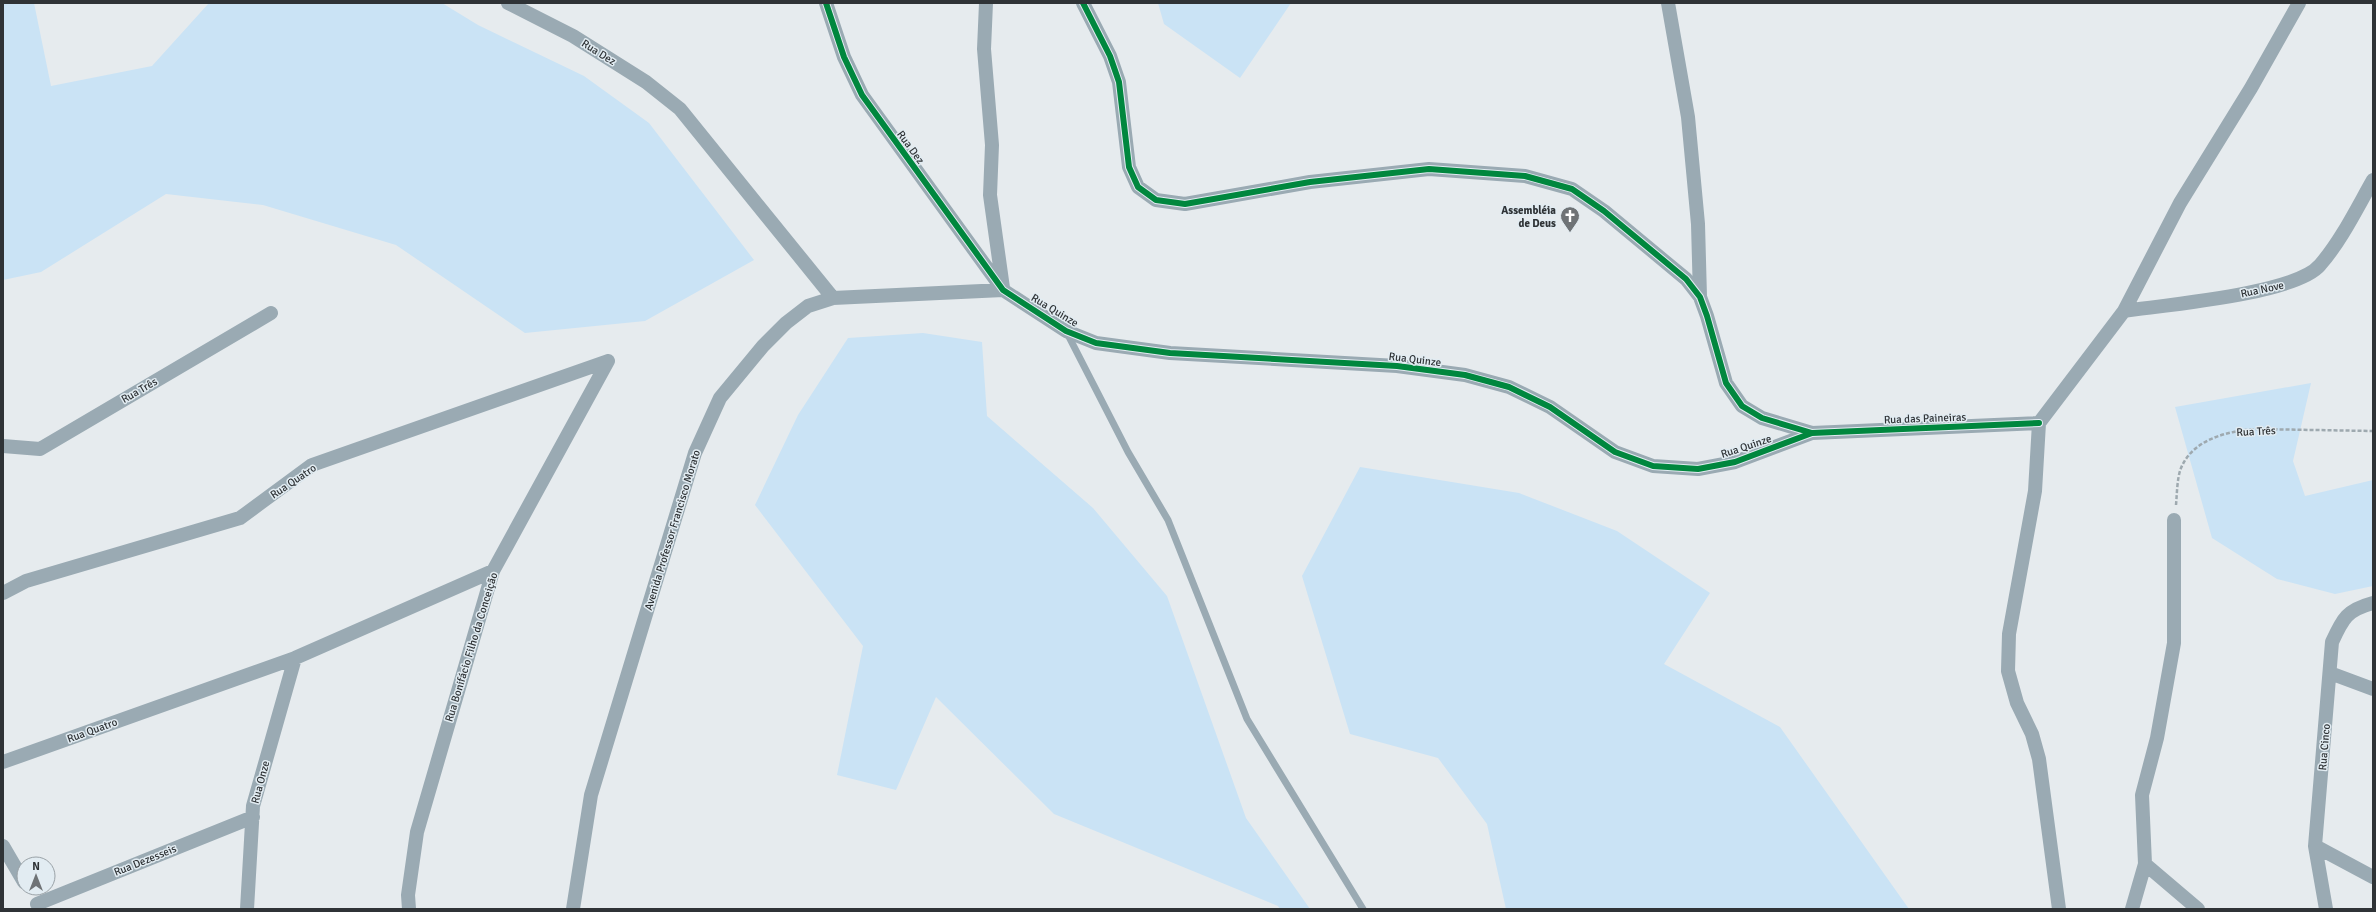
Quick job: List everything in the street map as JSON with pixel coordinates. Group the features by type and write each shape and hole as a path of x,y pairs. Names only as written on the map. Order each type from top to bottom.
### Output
{"street":[{"name":"Rua Dez","path":"508,3 573,36 646,82 680,109 833,298"},
{"name":"Rua Dez","path":"826,3 844,57 862,95 1003,290"},
{"path":"986,3 984,49 992,145 990,195 1003,290"},
{"path":"1083,3 1110,56 1119,82 1129,167 1138,187 1156,200 1185,204 1310,182 1429,169 1526,176 1572,189 1592,202 1686,279 1700,297 1708,316 1726,383 1742,406 1762,418 1812,433"},
{"path":"1668,3 1688,118 1698,224 1700,297"},
{"path":"2059,909 2039,759 2032,734 2017,703 2008,671 2009,634 2035,490 2039,423 2124,311 2180,203 2251,88 2299,3"},
{"name":"Rua Nove","path":"2124,311 2248,293 2290,283 2319,266 2373,180"},
{"name":"Avenida Professor Francisco Morato","path":"573,909 592,795 695,453 720,398 763,346 786,323 808,306 833,298 1003,290"},
{"name":"Rua Quinze","path":"1003,290 1066,331 1096,343 1170,353 1397,366 1465,375 1516,391 1550,407 1615,452 1653,466 1698,469 1735,462 1812,433"},
{"name":"Rua Três","path":"3,446 40,449 271,313"},
{"name":"Rua Bonifácio Filho da Conceição","path":"409,909 408,895 417,832 493,571 608,360"},
{"name":"Rua Quatro","path":"3,593 26,581 240,518 312,466 608,360"},
{"name":"Rua das Paineiras","path":"1812,433 2039,423"},
{"path":"2132,909 2145,864 2142,795 2157,738 2174,643 2174,520"},
{"name":"Rua Quatro","path":"3,762 295,658 493,571"},
{"name":"Rua Cinco","path":"2326,909 2315,846 2332,642 2343,619 2360,606 2373,603"},
{"name":"Rua Onze","path":"247,909 253,806 295,658"},
{"path":"2330,673 2373,689"},
{"name":"Rua Dezesseis","path":"38,906 253,817"},
{"path":"3,846 16,868"},
{"path":"2315,846 2373,877"},
{"path":"2145,864 2198,909"},
{"path":"32,896 38,906"}],"lane":[{"path":"1066,331 1128,452 1168,520 1247,719 1362,909"}],"shaded area":[{"path":"3,3 34,3 51,86 152,66 209,3 442,3 478,25 584,76 649,123 754,260 645,321 525,333 396,245 263,205 166,194 41,272 3,280"},
{"path":"1158,3 1291,3 1240,78 1164,24"},
{"path":"923,333 982,342 987,416 1093,508 1167,596 1246,818 1310,909 1280,909 1278,906 1054,814 936,697 896,790 837,775 863,646 755,505 798,415 848,338"},
{"path":"2311,383 2293,461 2305,496 2373,480 2373,586 2335,594 2277,579 2212,538 2175,407"},
{"path":"1360,467 1519,493 1617,531 1710,593 1664,664 1780,727 1909,909 1506,909 1487,824 1438,758 1350,734 1302,576"}],"cycle path":[{"path":"826,3 844,57 862,95 1003,290 1066,331 1096,343 1170,353 1397,366 1465,375 1509,387 1550,407 1615,452 1653,466 1698,469 1735,462 1812,433 2039,423"},
{"path":"1083,3 1110,56 1119,82 1129,167 1138,187 1156,200 1185,204 1310,182 1429,169 1525,176 1572,189 1604,211 1686,279 1700,297 1707,316 1726,383 1742,406 1762,418 1812,433"}],"place":[{"name":"Assembléia de Deus","path":"1570,233"}]}
